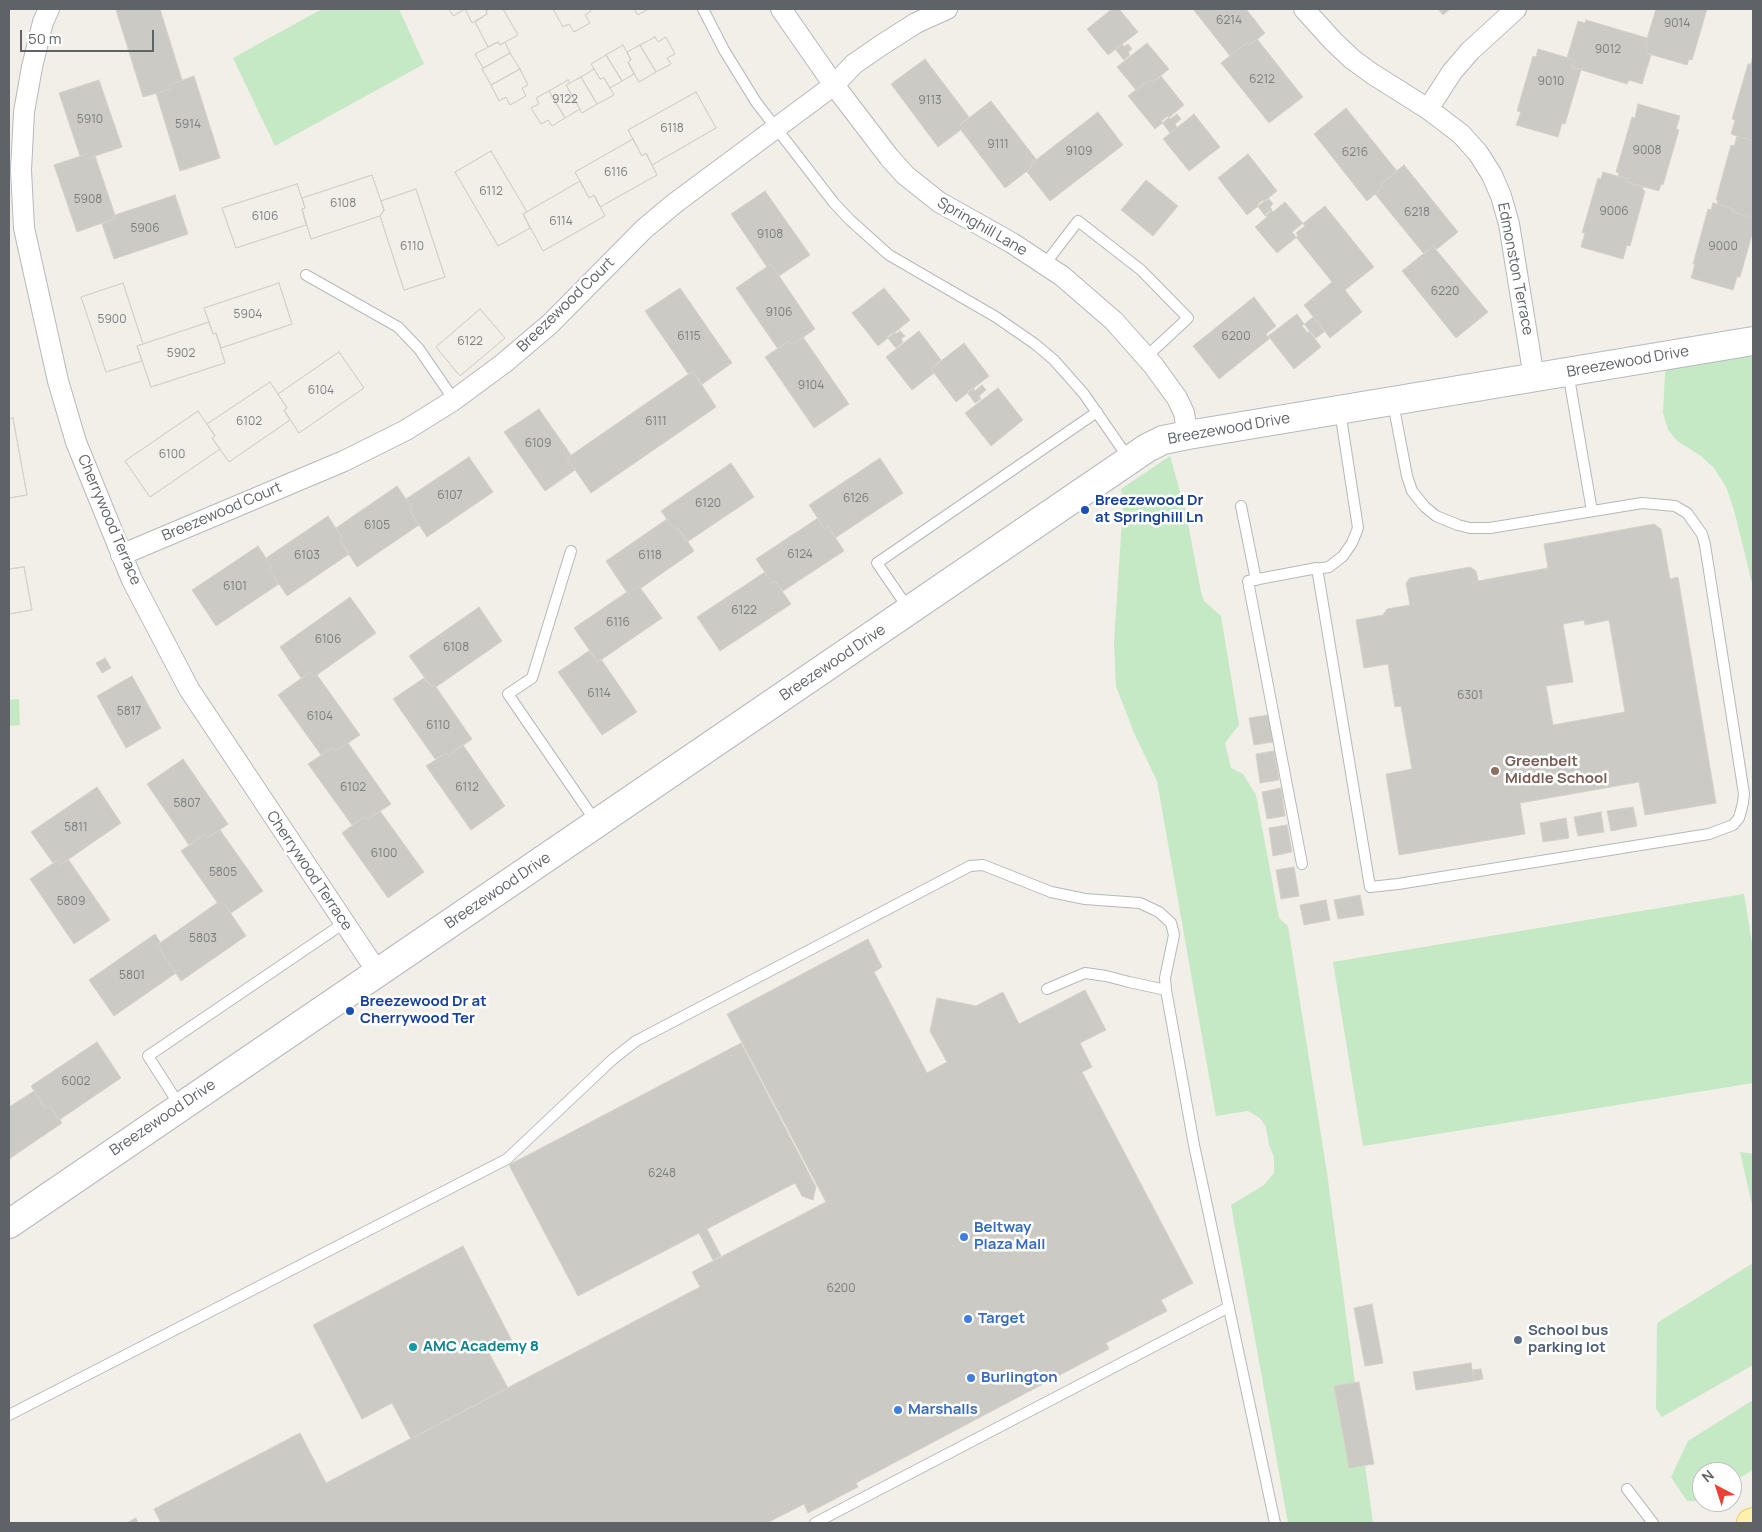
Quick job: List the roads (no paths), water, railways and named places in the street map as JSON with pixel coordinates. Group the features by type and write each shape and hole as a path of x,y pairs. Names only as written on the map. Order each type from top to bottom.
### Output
{"street":[{"name":"Cherrywood Terrace","path":"49,9 32,67 24,112 17,229 76,442 136,589 189,689 378,973"},
{"name":"Springhill Lane","path":"780,9 834,85 889,157 916,185 931,198 953,212 1005,239 1045,264 1069,281 1114,321 1146,357 1180,404 1188,435"},
{"name":"Breezewood Court","path":"121,555 344,460 406,430 454,400 504,363 550,324 644,229 834,85 854,64 916,23 947,9"},
{"name":"Edmonston Terrace","path":"1304,9 1352,59 1451,126 1471,144 1492,175 1505,208 1513,244 1534,378"},
{"path":"1428,109 1452,72 1470,51 1516,9"},
{"name":"Breezewood Drive","path":"9,1224 1147,448 1163,440 1188,435 1753,341"}],"lane":[{"path":"703,9 740,76 776,128 834,203 889,255 996,317 1035,344 1070,377 1097,412 1129,460"},
{"path":"1045,264 1078,220 1141,270 1188,318 1146,357"},
{"path":"306,275 398,327 419,349 454,400"},
{"path":"1568,372 1592,511"},
{"path":"1316,569 1370,886 1398,884 1699,836 1725,829 1738,818 1744,794 1702,534 1687,513 1675,506 1642,503 1490,528 1470,528 1458,525 1436,516 1425,507 1412,490 1407,476 1392,401"},
{"path":"1302,864 1248,581 1329,567 1343,556 1352,542 1358,528 1340,410"},
{"path":"909,610 877,563 1097,412"},
{"path":"1241,506 1256,580"},
{"path":"571,551 532,678 508,694 597,823"},
{"path":"9,1414 507,1159 580,1090 636,1041 970,866 983,865 1051,892 1085,899 1140,903 1159,912 1171,923 1174,935 1166,978 1166,990 1194,1145 1275,1523"},
{"path":"181,1106 148,1056 344,923"},
{"path":"1047,989 1085,973 1166,990"},
{"path":"821,1522 1229,1306"},
{"path":"1627,1489 1653,1523"}],"place":[{"name":"Breezewood Dr at Springhill Ln","path":"1085,510"},
{"name":"Greenbelt Middle School","path":"1495,771"},
{"name":"Breezewood Dr at Cherrywood Ter","path":"350,1011"},
{"name":"Beltway Plaza Mall","path":"964,1237"},
{"name":"Target","path":"968,1319"},
{"name":"School bus parking lot","path":"1518,1340"},
{"name":"AMC Academy 8","path":"413,1347"},
{"name":"Burlington","path":"971,1378"},
{"name":"Marshalls","path":"898,1410"}]}
